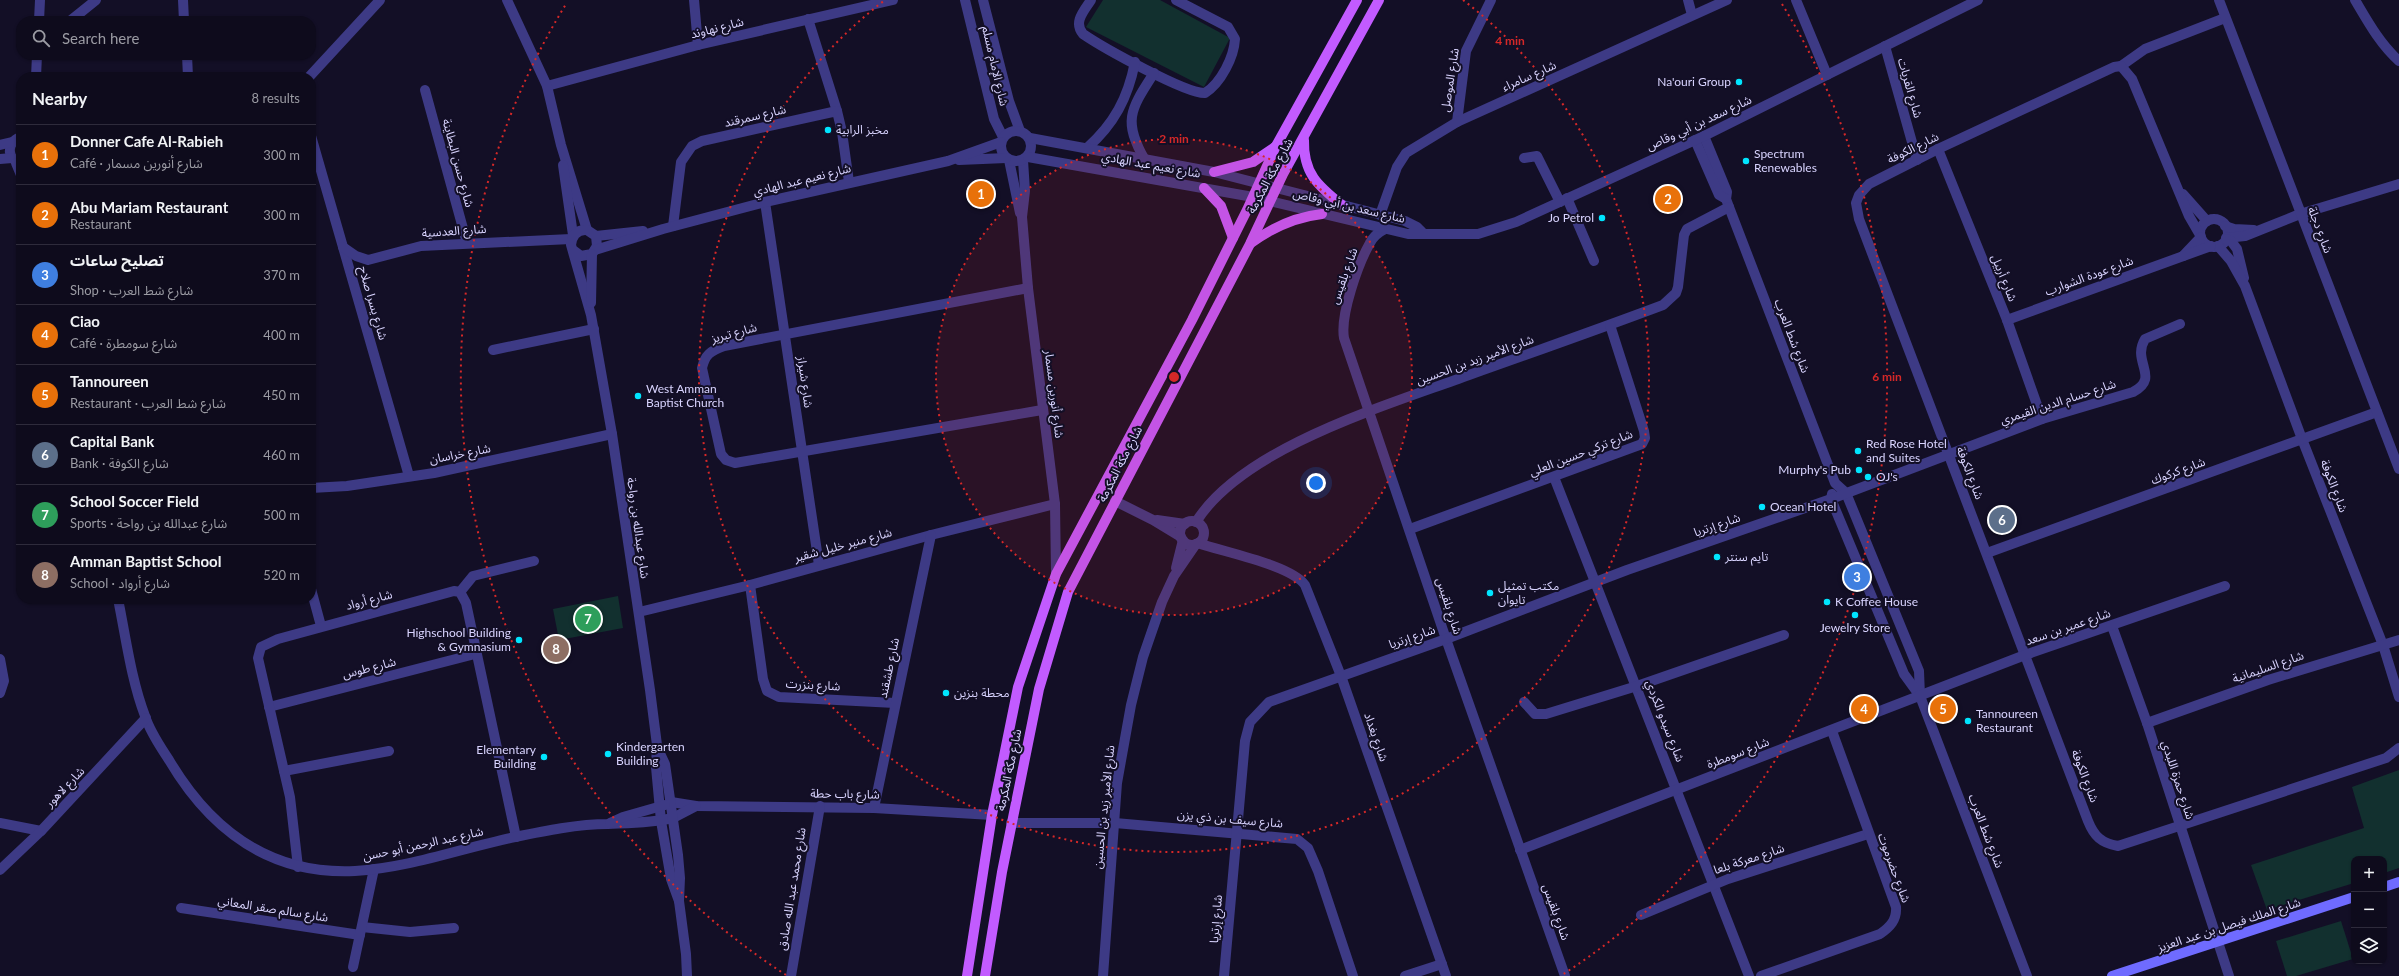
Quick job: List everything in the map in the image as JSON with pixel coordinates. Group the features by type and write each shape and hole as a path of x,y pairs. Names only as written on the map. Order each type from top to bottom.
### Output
{"main road":[{"name":"شارع مكة المكرمة","path":"967,976 992,815 1018,687 1056,574 1233,238 1276,146 1357,0"},
{"name":"شارع مكة المكرمة","path":"985,976 1011,823 1039,689 1068,592 1250,244 1277,187 1304,140 1378,0"},
{"path":"1304,140 1304,158 1309,173 1342,205"},
{"path":"1214,172 1253,162 1276,146"},
{"path":"1204,188 1221,206 1233,238"},
{"path":"1250,244 1277,226 1308,216 1322,214"},
{"path":"2387,886 2399,882"},
{"name":"شارع الملك فيصل بن عبد العزيز","path":"2112,976 2218,943 2351,898"}],"street":[{"path":"39,16 40,0"},
{"path":"76,16 96,0"},
{"path":"183,0 184,16"},
{"path":"368,0 379,0"},
{"path":"314,72 379,0"},
{"path":"507,0 547,86 562,145 591,233 598,240 593,252 581,256 573,250 565,190 562,145"},
{"path":"694,0 698,45"},
{"name":"شارع نهاوند","path":"547,86 698,45 893,0"},
{"name":"شارع الإمام مسلم","path":"965,0 994,119 1002,139"},
{"name":"شارع الإمام مسلم","path":"983,0 1009,101 1020,131"},
{"path":"1092,0 1080,17 1080,30 1089,38 1197,93 1205,93 1215,83 1227,64 1235,46 1235,39 1228,27 1176,0"},
{"name":"شارع الموصل","path":"1457,122 1466,51 1492,0"},
{"path":"1688,0 1692,15"},
{"name":"شارع سامراء","path":"1380,215 1397,167 1406,153 1457,122 1727,0"},
{"path":"1796,0 1827,75"},
{"name":"شارع سعد بن أبي وقاص","path":"1270,201 1385,229 1415,234 1422,232 1463,236 1499,229 1700,138 1978,0"},
{"name":"شارع دجلة","path":"2219,0 2399,469"},
{"path":"2355,0 2370,26 2389,51 2399,61"},
{"name":"شارع الكوفة","path":"2225,18 2145,49 2121,66 2108,70 1938,149 1864,189 1856,203 1857,210 2092,832 2100,841 2118,846 2386,758 2399,748"},
{"path":"808,19 842,132 849,182"},
{"name":"شارع القريات","path":"1885,46 1917,160"},
{"path":"36,72 37,60"},
{"path":"187,60 188,72"},
{"path":"1087,148 1114,120 1127,95 1135,62"},
{"path":"2121,66 2132,79 2189,216 2204,242 2214,246 2226,238 2239,237 2300,214 2399,184"},
{"path":"1145,160 1133,139 1131,126 1132,111 1154,72"},
{"name":"شارع حسن البطاينة","path":"425,90 467,243"},
{"name":"شارع سمرقند","path":"668,228 681,162 692,146 712,138 836,111"},
{"path":"1011,131 1020,131 1030,138 1032,148 1025,158 1007,159 1001,150 1002,139 1011,131"},
{"path":"0,145 16,138"},
{"name":"شارع نعيم عبد الهادي","path":"1030,138 1214,172 1277,187"},
{"name":"شارع شط العرب","path":"1700,138 1727,192 1727,203 1835,483 1846,493 1919,671 1920,696"},
{"name":"شارع نعيم عبد الهادي","path":"948,161 1002,139"},
{"path":"16,140 9,150 16,162"},
{"name":"شارع أربيل","path":"1938,149 2007,320 2042,418"},
{"name":"شارع يسرا صلاح","path":"316,153 410,476"},
{"path":"1524,158 1536,156 1564,200 1594,261"},
{"name":"شارع نعيم عبد الهادي","path":"1025,158 1204,188 1270,201"},
{"name":"شارع أنورين مسمار","path":"1022,217 1025,191 1025,158"},
{"path":"0,159 16,162"},
{"name":"شارع نعيم عبد الهادي","path":"593,252 668,228 765,202 849,182 948,161 1007,159"},
{"name":"شارع أنورين مسمار","path":"1007,159 1022,217 1028,288 1042,410 1055,504 1056,574"},
{"name":"شارع سعد بن أبي وقاص","path":"1277,187 1412,224 1422,232"},
{"path":"2179,190 2207,221"},
{"name":"شارع شيراز","path":"765,202 819,564"},
{"name":"شارع الأمير زيد بن الحسين","path":"1196,522 1217,495 1269,458 1296,443 1369,411 1662,305 1672,297 1678,287 1684,235 1694,225 1727,203"},
{"path":"2200,236 2202,226 2207,221 2215,219 2225,226 2242,230 2258,230"},
{"name":"شارع بلقيس","path":"1366,224 1370,243"},
{"path":"2225,226 2226,238"},
{"name":"شارع نعيم عبد الهادي","path":"591,233 668,228"},
{"name":"شارع بلقيس","path":"1385,229 1370,243 1346,306 1343,326 1344,338 1410,529 1446,639 1565,976"},
{"path":"572,237 577,231 591,233"},
{"name":"شارع عودة الشوارب","path":"2181,258 2200,236"},
{"name":"شارع العدسية","path":"343,247 356,256 368,260 421,246 572,237"},
{"name":"شارع الكوفة","path":"2226,238 2231,241 2237,249 2245,286 2302,440 2383,645 2399,697"},
{"name":"شارع الكوفة","path":"2214,246 2231,262 2245,286"},
{"name":"شارع عودة الشوارب","path":"2007,320 2214,246"},
{"name":"شارع عبدالله بن رواحة","path":"573,250 594,329 612,434 639,612 657,745 656,767 661,821 670,873 679,901"},
{"name":"شارع عبدالله بن رواحة","path":"591,315 593,252"},
{"name":"شارع تبريز","path":"1028,288 724,346 709,353 704,358 702,368 704,384 721,454 726,460 740,463 1042,410"},
{"name":"شارع حسام الدين القيمري","path":"1831,499 2042,418 2111,399 2144,386 2146,382 2141,352 2144,342 2180,324"},
{"name":"شارع تركي حسين العلي","path":"1410,529 1642,444 1645,438 1644,431 1610,325"},
{"path":"493,350 594,329"},
{"name":"شارع كركوك","path":"1987,553 2377,412"},
{"name":"شارع خراسان","path":"316,488 347,486 456,468 612,434"},
{"name":"شارع سيدو الكردي","path":"1554,477 1678,790 1749,976"},
{"path":"1831,499 1835,483"},
{"name":"شارع شط العرب","path":"1831,499 1904,674 1920,696 2027,976"},
{"name":"شارع إرتريا","path":"1224,976 1245,741 1250,722 1269,702 1446,639 1596,582 1831,499"},
{"path":"1115,501 1153,520 1189,544 1199,541 1202,527 1196,522 1185,524 1153,520"},
{"name":"شارع منير خليل شقير","path":"639,612 750,584 819,564 1055,504"},
{"path":"1182,538 1181,530 1185,524"},
{"name":"شارع طشقند","path":"874,808 931,535"},
{"name":"شارع الأمير زيد بن الحسين","path":"1102,976 1117,782 1131,705 1150,636 1174,576 1182,538"},
{"name":"شارع الأمير زيد بن الحسين","path":"1174,576 1199,541"},
{"name":"شارع بغداد","path":"1199,541 1301,579 1310,594 1342,676 1446,976"},
{"path":"516,836 475,654 466,603 460,592 473,576 534,561"},
{"name":"شارع بنزرت","path":"750,584 763,678 767,691 779,697 895,703"},
{"name":"شارع عمير بن سعد","path":"1920,696 2025,655 2225,586"},
{"name":"شارع أرواد","path":"298,867 294,825 284,771 258,658 261,647 278,639 321,626 447,592 460,592"},
{"name":"شارع عبد الرحمن أبو حسن","path":"119,604 136,687 146,718 174,769 199,802 221,826 254,850 298,867 342,871 374,869 516,836 608,824 625,825 661,821 673,818"},
{"path":"315,604 321,626"},
{"name":"شارع حمزة اللبدي","path":"2112,626 2147,723 2229,976"},
{"path":"1524,702 1530,712 1539,715 1637,686 1784,634"},
{"name":"شارع السليمانية","path":"2147,723 2268,680 2399,640"},
{"name":"شارع طوس","path":"269,707 475,654"},
{"path":"0,659 4,682 0,693"},
{"name":"شارع سومطرة","path":"1520,850 1920,696"},
{"name":"شارع لاهور","path":"0,870 41,831 146,718"},
{"name":"شارع حضرموت","path":"1761,976 1880,934 1892,925 1896,916 1896,907 1868,834 1832,731"},
{"name":"شارع عبدالله بن رواحة","path":"657,745 665,764 671,802 680,878 679,901 686,954 687,976"},
{"path":"284,771 389,751"},
{"name":"شارع باب حطة","path":"671,802 696,806 820,806 992,815"},
{"name":"شارع عبد الرحمن أبو حسن","path":"608,824 623,816 671,802"},
{"name":"شارع باب حطة","path":"673,818 696,806"},
{"name":"شارع محمد عبد الله صادق","path":"791,976 820,806"},
{"path":"0,823 41,831"},
{"name":"شارع سيف بن ذي يزن","path":"1011,823 1115,823 1236,834 1289,837 1303,842 1318,871 1353,976"},
{"name":"شارع معركة بلعا","path":"1641,915 1713,884 1868,834"},
{"path":"353,967 374,869"},
{"name":"شارع سالم صقر المعاني","path":"181,908 361,931 410,932 454,928"},
{"path":"1405,976 1442,964"}],"green space":[{"path":"1103,0 1160,0 1230,38 1204,87 1086,27"},
{"path":"618,596 623,628 559,640 553,609"},
{"path":"2399,770 2399,868 2387,872 2387,856 2351,856 2351,884 2267,910 2251,865 2364,828 2352,787"},
{"path":"2341,921 2351,953 2351,960 2296,976 2287,976 2276,941"}],"place":[{"name":"Na'ouri Group","path":"1739,82"},
{"name":"مخبز الرابية","path":"828,130"},
{"name":"Spectrum Renewables","path":"1746,161"},
{"name":"Donner Cafe Al-Rabieh","path":"981,194"},
{"name":"Abu Mariam Restaurant","path":"1668,199"},
{"name":"Jo Petrol","path":"1602,218"},
{"name":"West Amman Baptist Church","path":"638,396"},
{"name":"Red Rose Hotel and Suites","path":"1858,451"},
{"name":"Murphy's Pub","path":"1859,470"},
{"name":"OJ's","path":"1868,477"},
{"name":"Ocean Hotel","path":"1762,507"},
{"name":"Capital Bank","path":"2002,520"},
{"name":"تايم سنتر","path":"1717,557"},
{"name":"تصليح ساعات","path":"1857,577"},
{"name":"مكتب تمثيل تايوان","path":"1490,593"},
{"name":"K Coffee House","path":"1827,602"},
{"name":"Jewelry Store","path":"1855,615"},
{"name":"School Soccer Field","path":"588,619"},
{"name":"Highschool Building & Gymnasium","path":"519,640"},
{"name":"Amman Baptist School","path":"556,649"},
{"name":"محطة بنزين","path":"946,693"},
{"name":"Ciao","path":"1864,709"},
{"name":"Tannoureen","path":"1943,709"},
{"name":"Tannoureen Restaurant","path":"1968,721"},
{"name":"Kindergarten Building","path":"608,754"},
{"name":"Elementary Building","path":"544,757"}]}
